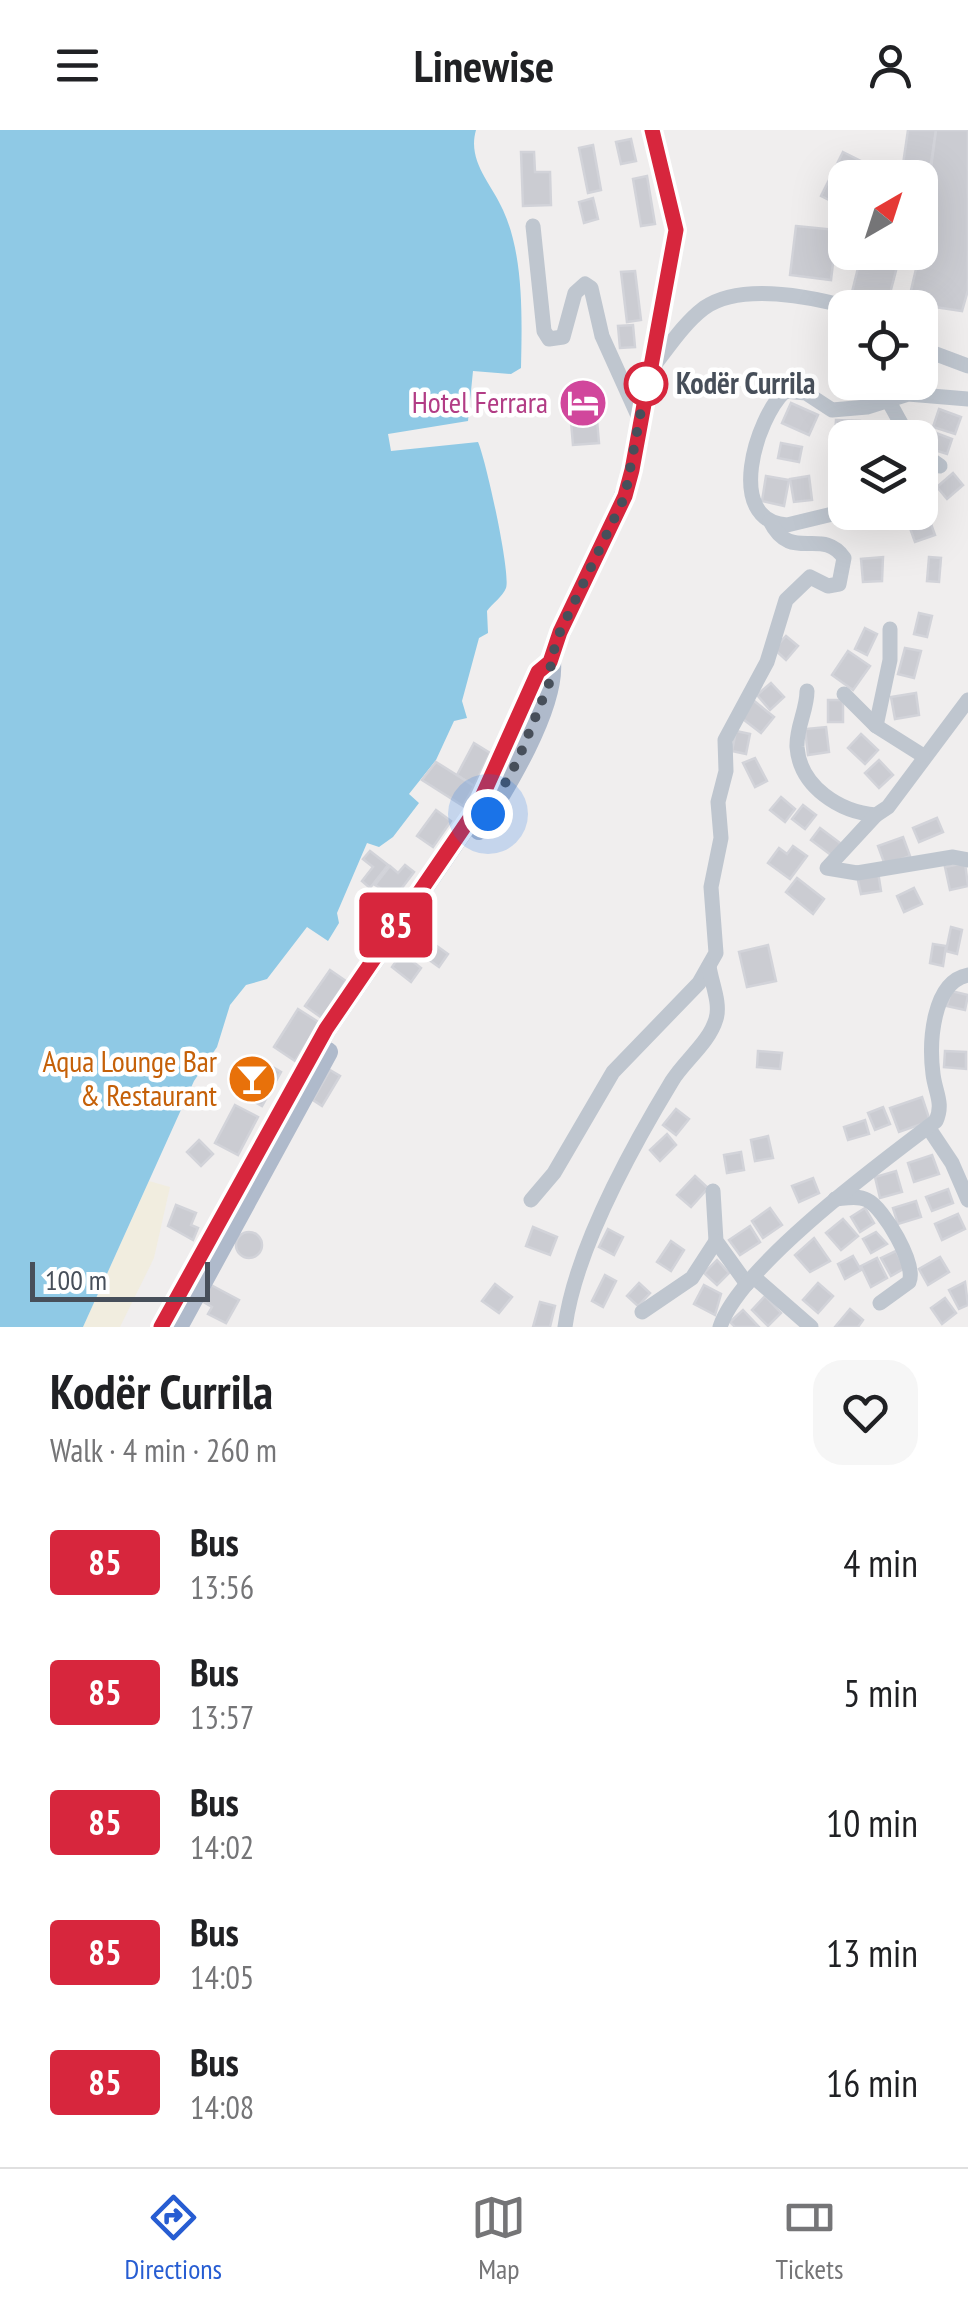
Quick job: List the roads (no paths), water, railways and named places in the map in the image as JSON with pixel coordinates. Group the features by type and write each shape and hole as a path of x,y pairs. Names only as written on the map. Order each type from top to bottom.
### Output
{"main road":[{"path":"161,1327 326,1029 480,801 538,672 550,662"},
{"path":"178,1327 334,1042 503,792 552,676 550,662"}],"street":[{"path":"550,662 560,632 625,496 649,371 676,230 652,130"},
{"path":"534,226 534,266 544,332 550,339 563,336 575,293 585,284 591,288 602,336 639,418"},
{"path":"649,371 691,320 724,299 770,295 828,304"},
{"path":"938,355 968,366"},
{"path":"530,1200 554,1172 613,1072 699,982 716,953 712,887 720,852 718,802 726,771 726,740 767,662 786,600 810,576 828,586 839,584 844,558 823,544 789,544 778,537 750,485 748,466 776,399 794,388 832,410 888,400 899,420"},
{"path":"938,396 968,399"},
{"path":"770,520 787,525 828,515"},
{"path":"876,726 890,660 890,630"},
{"path":"808,691 796,745 810,779 838,806 876,816"},
{"path":"844,694 876,726 922,755"},
{"path":"827,868 888,807 922,755 968,700"},
{"path":"949,720 968,724"},
{"path":"811,858 827,868 857,872 954,857 968,860"},
{"path":"565,1327 580,1269 620,1178 670,1084 711,1032 718,1014 708,966"},
{"path":"720,1327 734,1299 836,1199 936,1121 941,1104 933,1074 940,996 949,984 968,975"},
{"path":"928,1127 952,1162 968,1200"},
{"path":"952,1162 968,1153"},
{"path":"642,1312 692,1278 716,1241 714,1192"},
{"path":"836,1199 861,1196 882,1211 912,1269 909,1282 880,1303"},
{"path":"716,1241 751,1281 812,1327"}],"water":[{"path":"0,130 476,130 477,162 510,228 520,287 521,368 511,374 473,371 468,421 388,434 391,451 478,442 482,453 507,578 505,591 487,611 488,633 479,638 462,701 467,718 454,721 436,760 409,794 419,803 393,837 379,847 367,843 337,913 339,923 328,941 307,927 267,979 246,985 230,1005 217,1047 194,1081 83,1327 0,1327"}],"place":[{"name":"Kodër Currila","path":"646,384"},
{"name":"Hotel Ferrara","path":"583,403"},
{"name":"Aqua Lounge Bar & Restaurant","path":"252,1079"}]}
